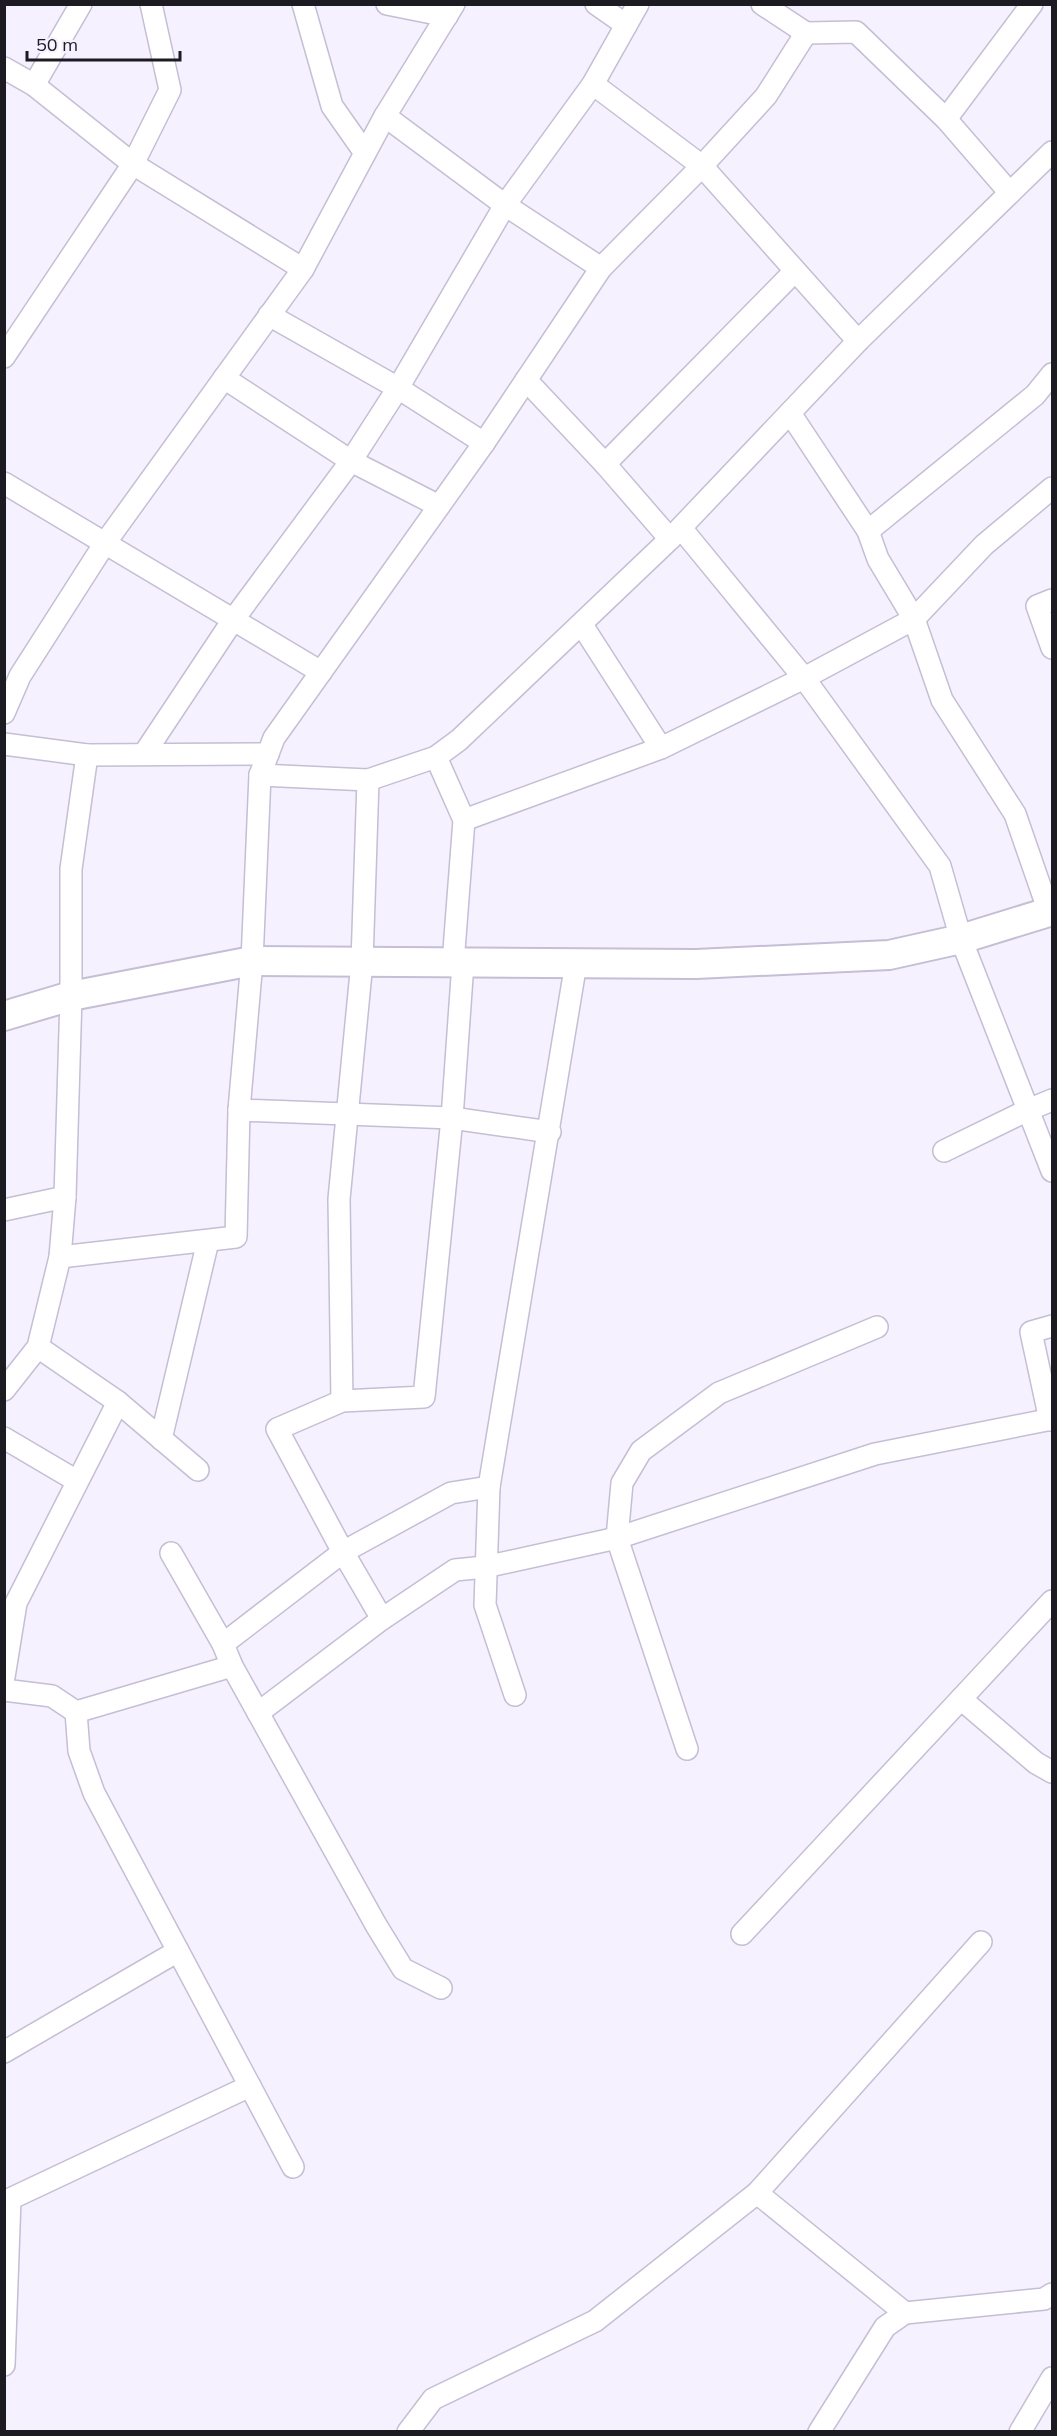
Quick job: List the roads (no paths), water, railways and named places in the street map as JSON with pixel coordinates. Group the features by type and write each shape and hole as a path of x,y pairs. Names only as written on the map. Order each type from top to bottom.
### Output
{"street":[{"path":"34,85 81,4"},
{"path":"4,357 133,164 170,90 151,4"},
{"path":"303,4 332,106 365,153"},
{"path":"4,713 20,676 105,543 303,269 385,116 449,8 387,4"},
{"path":"596,4 626,25"},
{"path":"144,754 233,620 351,461 398,388 505,205 593,84 638,4"},
{"path":"762,4 806,33 855,32 946,119 1011,193"},
{"path":"946,119 1032,4"},
{"path":"60,1257 236,1237 239,1110 252,961 260,775 274,738 484,443 602,268 702,166 766,96 806,33"},
{"path":"4,68 34,85 133,164 303,269"},
{"path":"593,84 702,166 858,341"},
{"path":"385,116 505,205 602,268"},
{"path":"260,775 368,780 436,757 459,740 676,534 858,341 1011,193 1048,166"},
{"path":"605,464 795,270"},
{"path":"268,315 398,388 484,443"},
{"path":"868,531 1035,395 1053,374"},
{"path":"224,378 351,461 439,506"},
{"path":"526,380 605,464 676,534 804,678 940,866 961,939 1053,1171"},
{"path":"4,1016 71,996 252,961 696,964 889,956 961,939 1051,912 1015,814 942,700 914,619 878,559 868,531 790,413"},
{"path":"4,483 321,672"},
{"path":"464,820 661,748 804,678 914,619 984,545 1053,488"},
{"path":"1053,600 1036,606 1053,648"},
{"path":"582,625 661,748"},
{"path":"4,744 87,754 268,754"},
{"path":"4,1390 38,1347 60,1257 65,1197 71,996 71,869 87,754"},
{"path":"382,1619 277,1429 342,1401 424,1397 452,1118 464,820 436,757"},
{"path":"342,1401 339,1199 362,962 368,780"},
{"path":"514,1695 485,1605 489,1487 550,1132 576,963"},
{"path":"944,1151 1053,1100"},
{"path":"239,1110 452,1118 550,1132"},
{"path":"4,1210 65,1197"},
{"path":"161,1439 208,1241"},
{"path":"258,1713 382,1619 455,1570 485,1567 617,1538 875,1454 1051,1419 1030,1332 1053,1326"},
{"path":"687,1749 617,1538 622,1483 641,1451 719,1393 877,1327"},
{"path":"38,1347 118,1402 198,1470"},
{"path":"4,1677 10,1601 78,1481 118,1402"},
{"path":"4,1438 78,1481"},
{"path":"223,1644 343,1552 451,1493 489,1487"},
{"path":"171,1553 376,1925 403,1969 441,1988"},
{"path":"742,1934 1053,1601"},
{"path":"76,1712 232,1666"},
{"path":"4,1690 52,1696 76,1712"},
{"path":"961,1699 1036,1763 1053,1772"},
{"path":"76,1712 79,1751 94,1793 293,2167"},
{"path":"408,2432 433,2399 596,2321 757,2193 981,1942"},
{"path":"4,2052 178,1951"},
{"path":"4,2365 10,2199 250,2086"},
{"path":"757,2193 905,2313"},
{"path":"819,2432 885,2327 905,2313 1044,2299 1053,2294"},
{"path":"1024,2430 1053,2378"}]}
